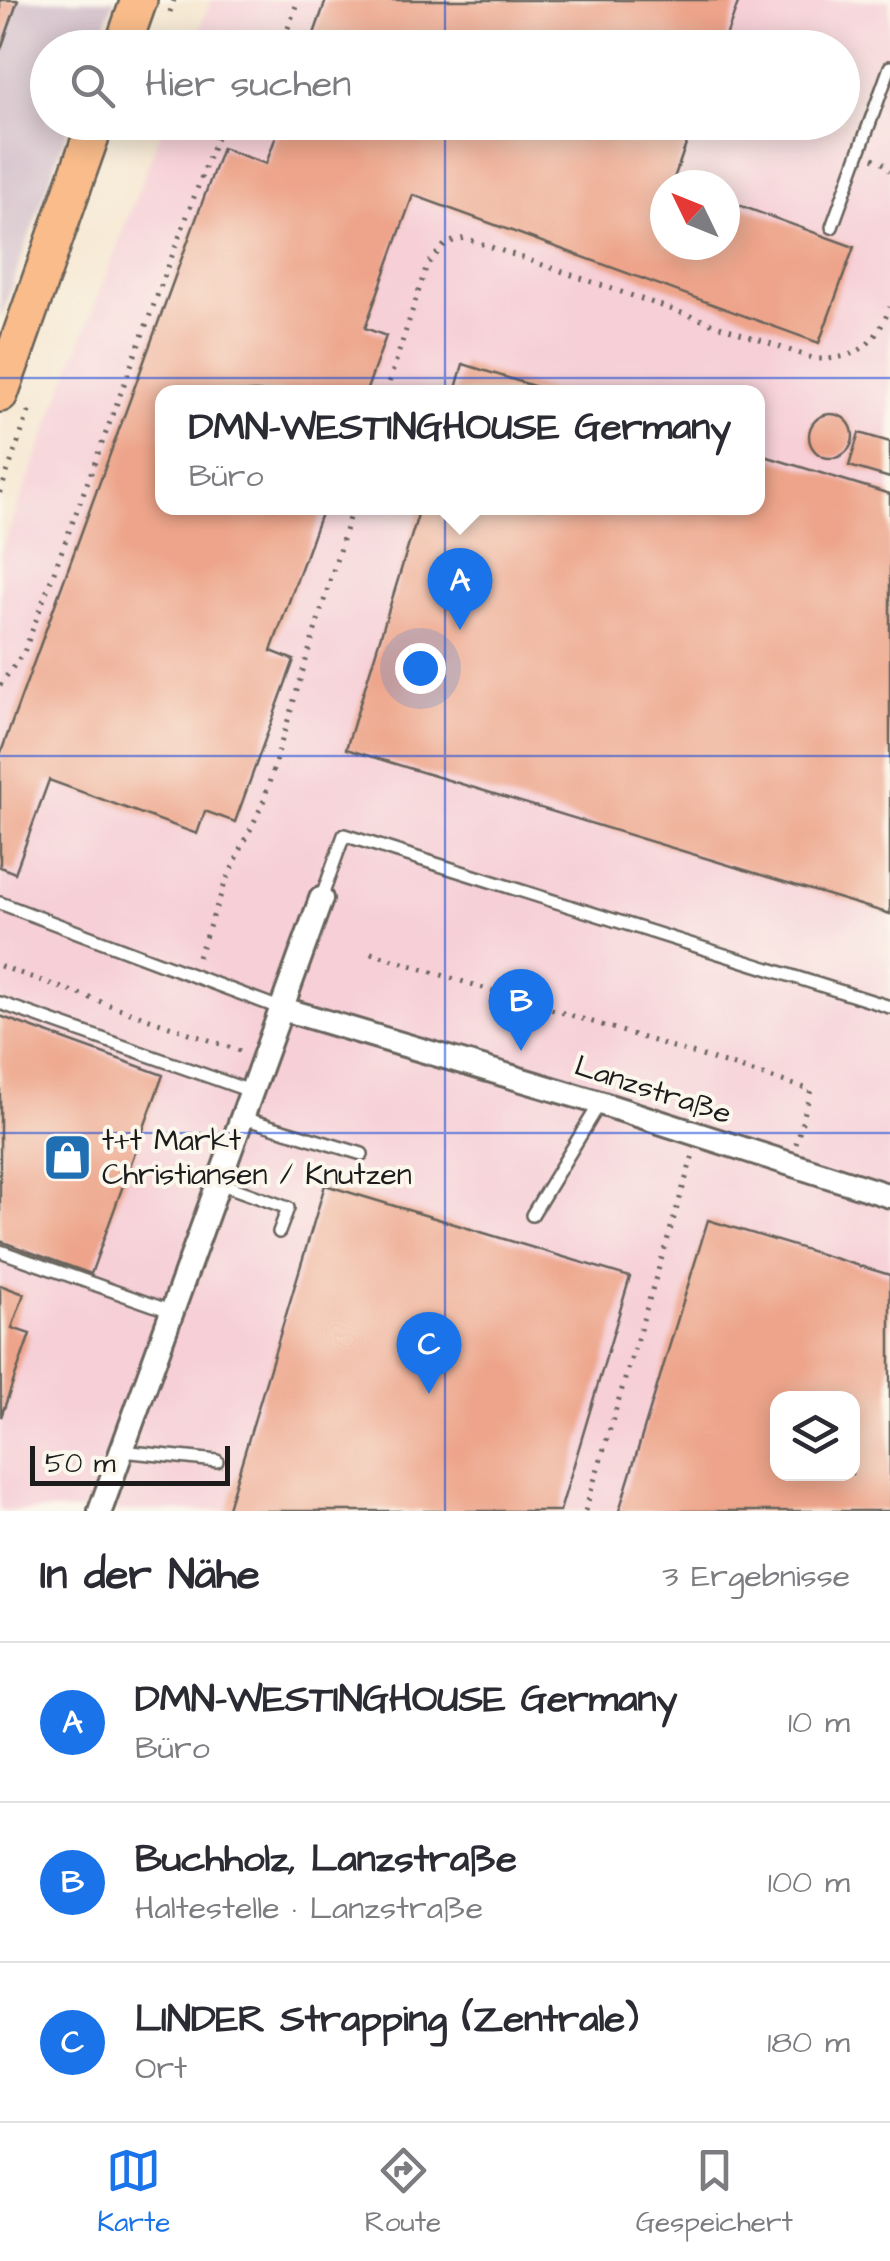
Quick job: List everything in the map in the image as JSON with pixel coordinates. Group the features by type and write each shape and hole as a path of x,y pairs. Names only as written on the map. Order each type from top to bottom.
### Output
{"main road":[{"path":"128,30 138,0"},
{"path":"4,372 89,140"}],"street":[{"path":"100,1511 322,899"},
{"name":"Lanzstraße","path":"283,1009 890,1196"}],"lane":[{"path":"832,227 890,66"},
{"path":"322,899 344,835 890,1006"},
{"path":"0,903 283,1009"},
{"path":"0,1003 253,1092"},
{"path":"532,1216 600,1104"},
{"path":"243,1118 362,1154"},
{"path":"220,1184 288,1208 280,1232"},
{"path":"0,1251 172,1312"},
{"path":"122,1450 217,1460"}],"path":[{"path":"287,30 298,0"},
{"path":"0,685 24,652 215,140"},
{"path":"388,385 427,265 446,242 465,238 815,359 840,360 861,350 882,328 890,307"},
{"path":"192,974 226,881 263,803 350,515"},
{"path":"371,953 811,1090 790,1165"},
{"path":"0,966 264,1059"},
{"path":"585,1511 698,1137"}],"shaded area":[{"path":"0,0 114,0 103,30 30,30 30,140 64,140 0,318"},
{"path":"211,0 890,0 890,1511 0,1511 0,553 158,140 860,140 860,30 200,30"}],"building":[{"path":"0,0 18,0 1,49 0,49"},
{"path":"326,0 739,0 728,30 315,30"},
{"path":"275,140 688,140 677,170 650,170 650,260 740,260 740,205 854,247 819,343 413,195 365,328 386,336 368,385 155,385 155,515 320,515 271,651 294,660 235,822 205,811 197,834 49,780 15,873 0,867 0,755 222,148 266,164"},
{"path":"463,364 530,385 457,385"},
{"path":"831,414 847,420 853,436 847,452 831,458 815,452 809,436 815,420"},
{"path":"859,433 890,442 890,478 849,466"},
{"path":"765,456 890,494 890,914 346,749 418,515 765,515"},
{"name":"t+t Markt Christiansen / Knutzen","path":"0,1016 163,1075 91,1274 0,1241"},
{"path":"325,1185 630,1277 560,1511 227,1511"},
{"path":"708,1220 890,1275 890,1511 619,1511"},
{"path":"0,1285 24,1294 12,1328 30,1334 1,1417"}],"place":[{"name":"DMN-WESTINGHOUSE Germany","path":"460,630"},
{"name":"Buchholz, Lanzstraße","path":"521,1051"},
{"name":"t+t Markt Christiansen / Knutzen","path":"67,1158"},
{"name":"LINDER Strapping (Zentrale)","path":"429,1394"}]}
